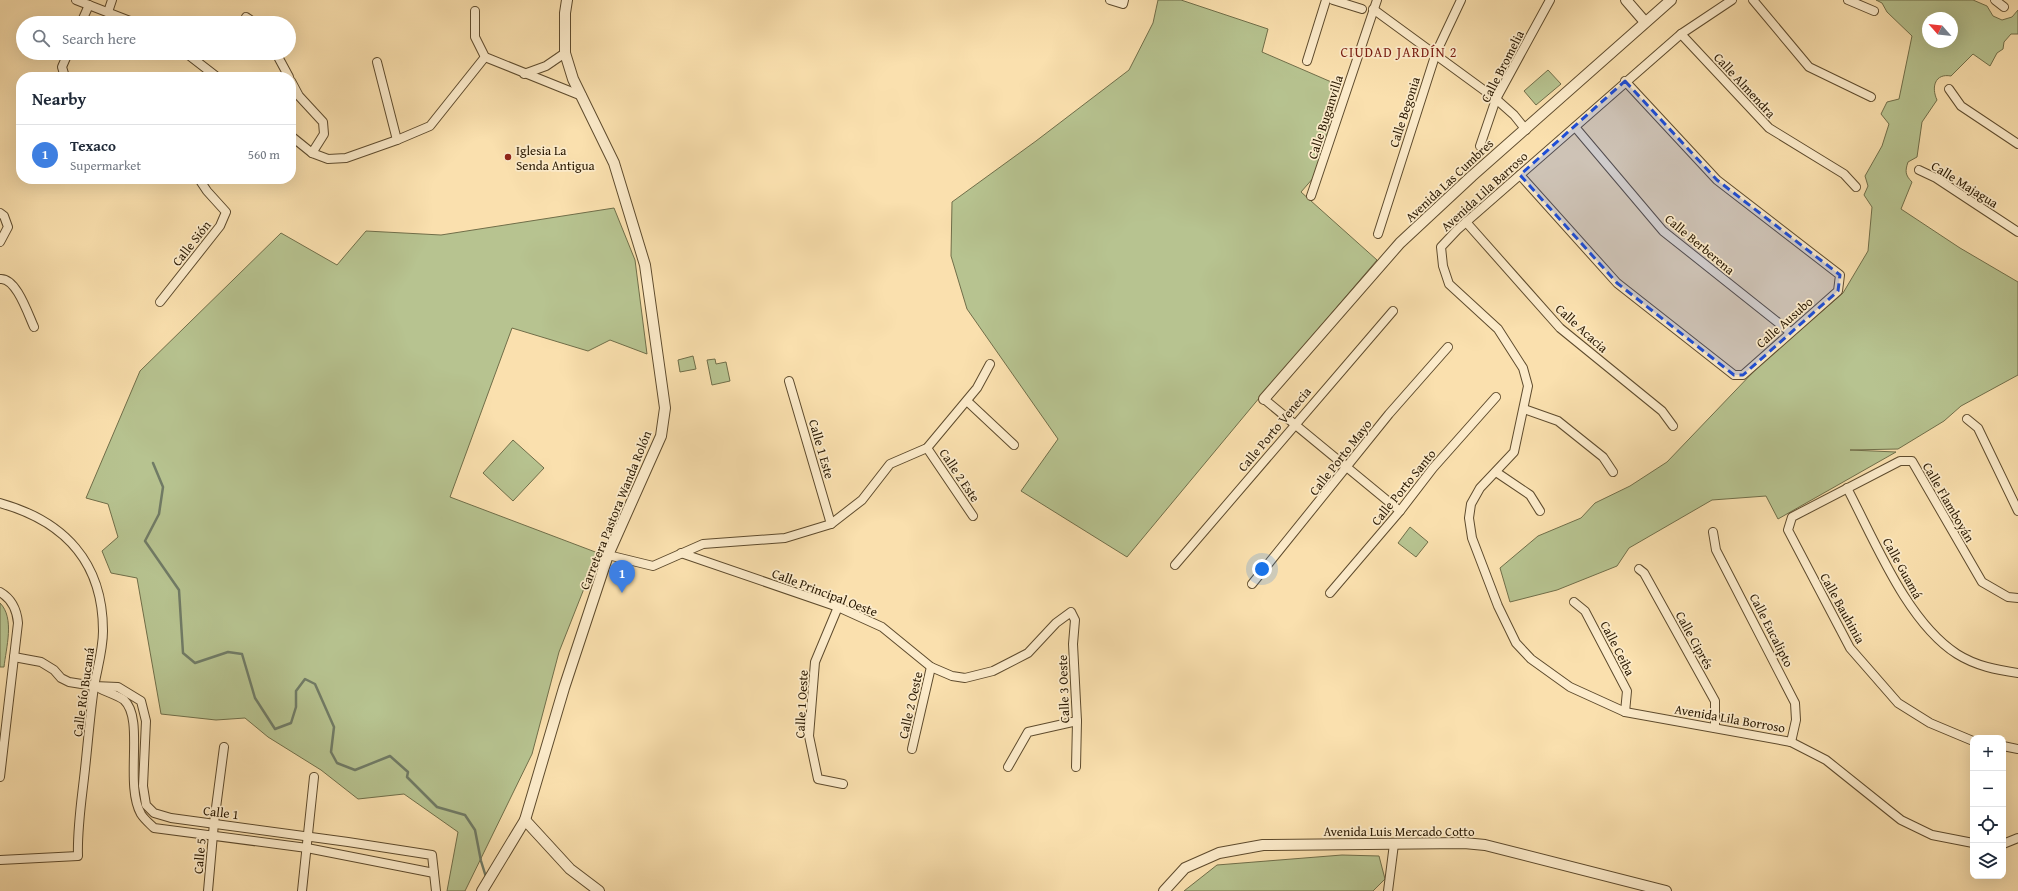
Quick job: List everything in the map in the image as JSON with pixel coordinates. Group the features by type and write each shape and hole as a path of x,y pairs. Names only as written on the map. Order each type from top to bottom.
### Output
{"street":[{"path":"76,0 118,16"},
{"path":"108,12 112,0"},
{"name":"Carretera Pastora Wanda Rolón","path":"482,891 504,852 525,820 564,688 608,555 660,436 665,408 645,265 614,163 573,79 565,48 567,0"},
{"path":"1110,0 1123,4 1124,0"},
{"path":"1307,62 1326,0"},
{"path":"1332,0 1362,9"},
{"name":"Calle Buganvilla","path":"1311,196 1377,0"},
{"name":"Calle Begonia","path":"1378,234 1436,53 1461,0"},
{"name":"Calle Bromelia","path":"1480,146 1496,99 1550,0"},
{"path":"1626,0 1645,22"},
{"name":"Avenida Las Cumbres","path":"1264,399 1400,243 1472,176 1526,130 1671,0"},
{"name":"Avenida Lila Barroso","path":"1498,606 1472,538 1469,518 1471,504 1480,488 1514,452 1528,386 1523,368 1498,329 1449,284 1443,266 1441,247 1466,222 1681,34 1732,0"},
{"path":"1753,0 1809,67 1871,98"},
{"path":"1848,0 1874,11"},
{"path":"1995,0 2004,7"},
{"path":"84,16 88,4"},
{"path":"1373,9 1436,53 1496,99 1514,115 1526,130"},
{"path":"475,11 474,37 484,56 524,74 582,96"},
{"name":"Calle Almendra","path":"1681,34 1768,128 1844,174 1856,187"},
{"path":"524,74 546,66 565,48"},
{"path":"296,140 312,153 328,159 346,158 397,140 430,126 484,56"},
{"path":"64,72 62,67 65,60"},
{"path":"195,60 211,72"},
{"path":"280,60 286,72"},
{"path":"377,62 397,140"},
{"name":"Calle Ausubo","path":"1520,175 1617,283 1734,375 1743,375 1838,291 1840,275 1717,180 1625,82"},
{"path":"1949,89 1960,106 2018,144"},
{"path":"296,90 299,96 323,122 324,134 312,153"},
{"name":"Calle Berberena","path":"1575,127 1663,231 1790,332"},
{"name":"Calle Majagua","path":"1919,170 1936,178 2018,232"},
{"name":"Calle Sión","path":"160,302 224,219 226,212 202,184"},
{"path":"0,213 4,216 8,227 0,242"},
{"name":"Calle Acacia","path":"1466,222 1560,328 1662,411 1673,426"},
{"path":"0,279 4,278 15,286 34,327"},
{"name":"Calle Porto Venecia","path":"1175,565 1393,310"},
{"name":"Calle Porto Mayo","path":"1252,584 1389,414 1448,347"},
{"path":"608,555 653,566 703,544 785,538 831,524 862,500 890,464 927,448 977,388 990,364"},
{"name":"Calle 1 Este","path":"789,381 831,524"},
{"name":"Calle Porto Santo","path":"1330,594 1400,511 1433,468 1496,397"},
{"path":"1264,399 1400,511"},
{"path":"967,401 1014,445"},
{"path":"1524,409 1558,421 1603,457 1613,472"},
{"path":"1967,419 1978,428 2018,511"},
{"name":"Calle 2 Este","path":"927,448 973,516"},
{"name":"Calle Flamboyán","path":"1847,488 1900,461 1912,461 1982,582 2008,597 2018,598"},
{"path":"1496,472 1530,495 1540,511"},
{"name":"Calle Guamá","path":"1847,488 1906,601 1936,639 1958,655 1987,667 2018,673"},
{"name":"Calle Bauhinia","path":"1847,488 1792,517 1788,530 1850,648 1898,703 1930,723 1970,740"},
{"name":"Calle Río Bucaná","path":"0,503 23,511 66,536 84,558 101,601 103,632 99,667 94,686 80,812 78,856 0,860"},
{"name":"Calle Eucalipto","path":"1713,532 1716,550 1795,703 1796,720 1791,742"},
{"name":"Calle Principal Oeste","path":"681,553 838,607 882,627 931,667 952,676 965,678 993,671 1028,653 1056,624 1071,612"},
{"name":"Calle Ciprés","path":"1639,570 1644,573 1715,701 1715,728"},
{"path":"0,592 12,603 17,613 18,623 0,777"},
{"name":"Calle Ceiba","path":"1574,602 1585,611 1626,691 1625,712"},
{"name":"Avenida Lila Borroso","path":"1498,606 1516,643 1530,659 1570,687 1625,712 1791,742 1826,760 1901,820 1932,835 1970,842"},
{"name":"Calle 1 Oeste","path":"838,607 815,662 809,736 818,780 843,784"},
{"name":"Calle 3 Oeste","path":"1071,612 1075,620 1074,644 1077,721 1076,767"},
{"name":"Calle 1","path":"14,657 41,662 54,670 61,678 69,682 94,686 118,687 141,701 146,721 143,786 146,805 154,813 163,817 308,836 432,855 436,891"},
{"name":"Calle 2 Oeste","path":"912,749 931,667"},
{"name":"Calle 1","path":"94,686 125,701 135,723 133,763 134,798 141,815 154,828 307,848 434,873"},
{"path":"1008,767 1028,732 1077,721"},
{"name":"Calle 5","path":"208,891 214,823 224,747"},
{"path":"2006,747 2018,749"},
{"path":"302,891 314,777"},
{"path":"525,820 570,869 599,891"},
{"path":"2006,843 2018,838"},
{"name":"Avenida Luis Mercado Cotto","path":"1164,891 1169,883 1185,868 1219,853 1263,845 1464,843 1485,845 1666,891"},
{"path":"1388,891 1394,844"}],"highlighted area":[{"path":"1625,81 1717,180 1840,275 1838,291 1743,375 1734,375 1617,283 1520,175"}],"green space":[{"path":"1158,0 1181,0 1268,29 1262,52 1336,84 1321,169 1301,192 1377,260 1260,397 1127,557 1021,491 1058,439 967,309 951,256 952,202 1036,141 1129,70 1153,23"},
{"path":"1876,0 1973,0 1987,6 1993,16 2002,20 2012,17 2018,10 2018,34 2011,34 2004,42 2003,49 1997,53 1990,66 1973,54 1951,76 1941,77 1936,82 1934,90 1937,100 1922,122 1917,157 1908,162 1906,168 1906,173 1912,182 1901,209 1960,248 2018,282 2018,375 1961,406 1944,421 1898,449 1850,450 1896,452 1778,519 1766,496 1712,500 1629,548 1617,566 1557,590 1510,602 1500,568 1538,536 1581,518 1595,503 1630,486 1667,462 1757,368 1843,293 1868,251 1872,207 1864,195 1868,186 1865,176 1882,146 1889,124 1881,114 1887,102 1899,99 1912,36 1887,12 1882,3"},
{"path":"1548,70 1561,84 1536,105 1524,91"},
{"path":"614,208 635,260 647,354 610,340 588,351 512,328 450,497 598,553 559,652 532,754 465,891 447,891 458,832 404,794 358,799 321,770 268,737 245,718 216,720 161,714 137,578 111,573 102,551 118,537 108,504 86,498 140,371 281,233 337,265 366,231 441,235"},
{"path":"693,356 696,369 680,372 678,360"},
{"path":"715,359 716,364 726,362 730,381 712,385 707,360"},
{"path":"513,440 544,468 513,501 483,473"},
{"path":"1410,527 1428,542 1416,557 1398,543"},
{"path":"0,603 5,609 8,625 8,642 4,667 0,667"},
{"path":"1342,855 1379,856 1385,879 1373,891 1184,891 1217,865"}],"waterway":[{"path":"153,463 163,487 159,514 145,541 179,590 183,653 195,663 228,652 242,654 255,698 275,729 291,723 296,707 296,691 305,679 315,684 334,727 331,752 337,763 355,770 390,756 408,772 407,777 437,807 465,815 475,830 481,861 486,877"}],"place":[{"name":"Iglesia La Senda Antigua","path":"508,157"},
{"name":"Texaco","path":"622,593"}],"district":[{"name":"CIUDAD JARDÍN 2","path":"1399,52"}]}
